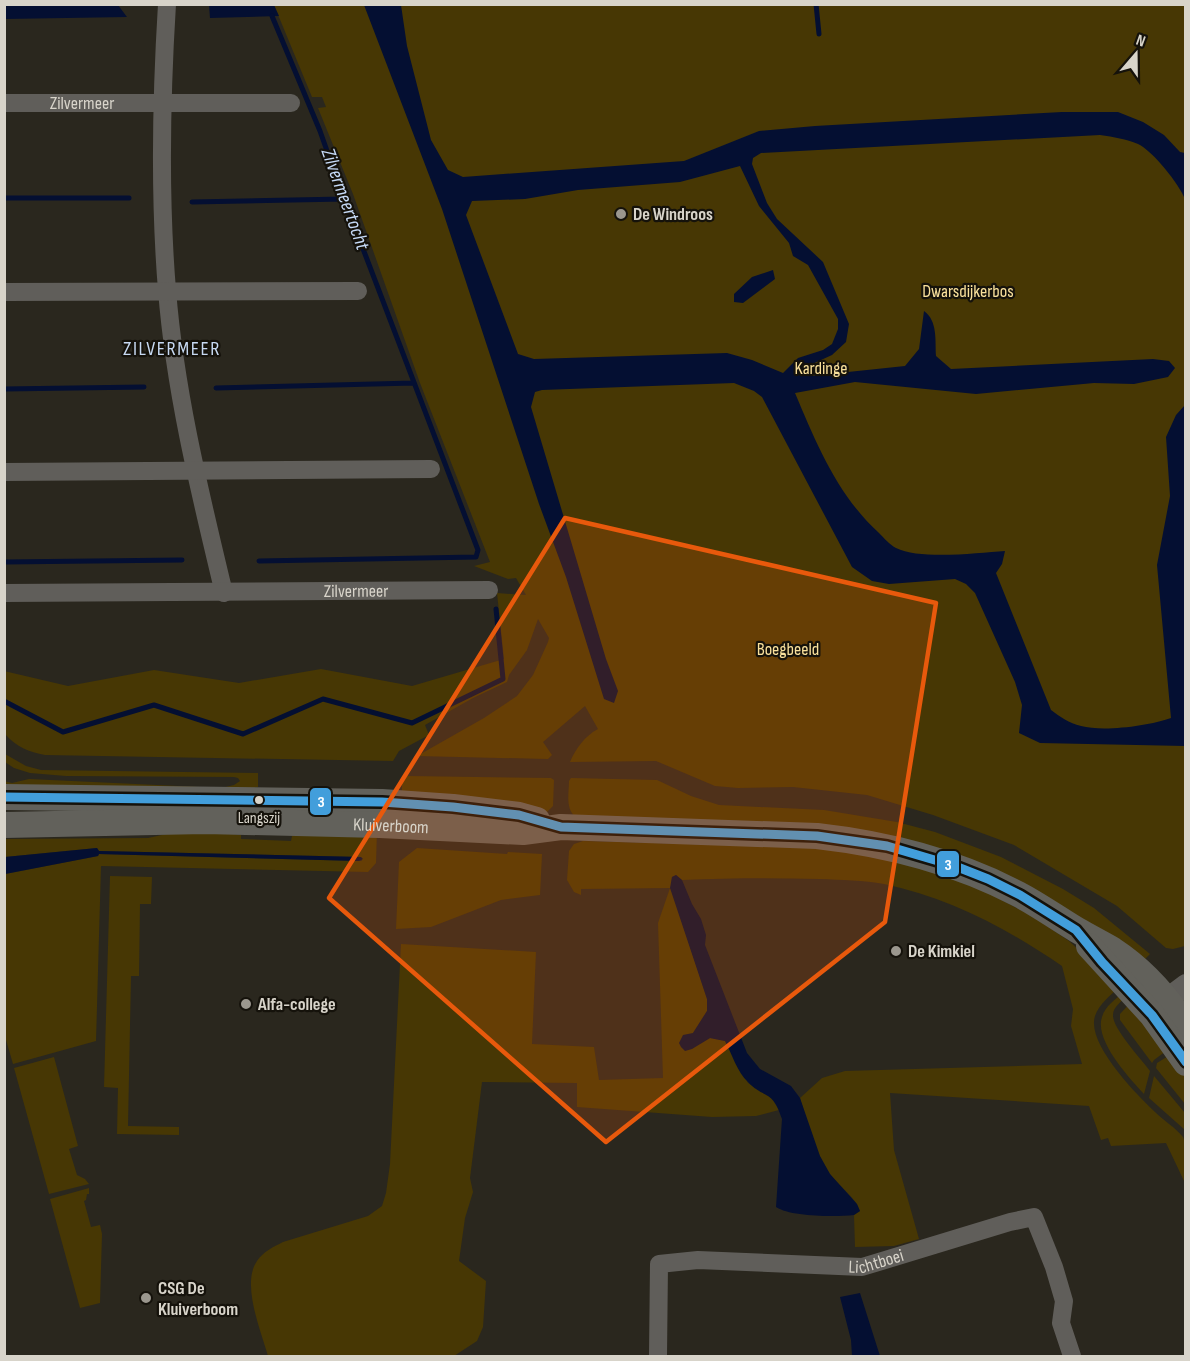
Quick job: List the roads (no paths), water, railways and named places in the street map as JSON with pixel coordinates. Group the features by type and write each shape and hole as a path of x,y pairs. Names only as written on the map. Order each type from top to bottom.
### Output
{"main road":[{"name":"Kluiverboom","path":"4,797 382,802 519,815 561,827"},
{"name":"Kluiverboom","path":"4,825 206,821 381,825 523,832 561,827 817,836 887,846 944,862 988,879 1020,895 1131,963 1176,1009 1185,1063"}],"street":[{"path":"167,4 161,103 161,200 166,291 172,340 195,470 224,593"},
{"name":"Zilvermeer","path":"4,103 291,103"},
{"path":"4,292 358,291"},
{"path":"4,472 431,469"},
{"name":"Zilvermeer","path":"4,593 489,590"},
{"name":"Lichtboei","path":"658,1356 659,1264 698,1260 862,1267 1010,1222 1035,1217 1064,1301 1061,1323 1072,1356"}],"water":[{"path":"4,5 118,5 127,17 5,19"},
{"path":"209,5 274,5 279,16 210,18"},
{"path":"364,5 401,5 407,46 431,140 448,170 463,177 684,161 759,131 815,126 1062,112 1118,112 1143,122 1164,135 1180,152 1185,153 1185,199 1165,168 1151,153 1138,144 1100,135 761,153 753,158 752,164 767,203 777,219 823,262 849,324 846,342 832,355 796,373 810,376 905,366 919,349 924,311 934,326 936,356 951,369 1153,359 1169,361 1175,368 1168,377 1134,384 1094,383 976,394 855,382 795,393 820,450 840,486 864,518 892,545 906,552 934,555 1005,551 1002,564 996,573 1051,710 1065,720 1090,728 1139,726 1171,718 1157,565 1170,496 1166,437 1176,415 1185,405 1185,746 1040,743 1019,733 1022,705 1015,682 975,593 966,584 955,579 889,584 872,581 852,567 762,397 734,383 535,392 531,407 606,659 618,691 614,703 604,699 566,577 539,504 442,209","holes":["740,166 759,206 789,243 793,256 808,265 838,319 838,329 832,344 823,350 798,358 783,373 752,360 727,353 534,359 518,354 466,215 472,201 525,199 578,190 680,182"]},
{"path":"773,270 775,279 743,303 734,302 734,294 752,277"},
{"path":"97,848 99,851 361,857 363,859 359,861 99,854 5,874 5,857"},
{"path":"676,875 682,880 701,919 706,935 705,945 747,1053 760,1069 791,1086 800,1098 820,1156 830,1174 857,1204 860,1211 854,1215 825,1216 792,1213 776,1207 782,1119 775,1103 744,1078 725,1041 710,1038 692,1049 685,1051 681,1047 679,1043 683,1035 693,1033 707,1011 707,999 670,888 672,877"},
{"path":"860,1293 880,1356 852,1356 851,1340 840,1297"}],"waterway":[{"path":"816,4 819,34"},
{"name":"Zilvermeertocht","path":"259,561 476,557 478,550 320,131 272,16"},
{"path":"4,198 129,198"},
{"name":"Zilvermeertocht","path":"192,202 344,199"},
{"path":"216,388 414,383"},
{"path":"4,389 144,387"},
{"path":"4,562 182,560"},
{"path":"4,701 63,732 154,705 243,734 323,699 412,723 503,679 496,609"}],"place":[{"name":"De Windroos","path":"621,214"},
{"name":"Langszij","path":"259,800"},
{"name":"De Kimkiel","path":"896,951"},
{"name":"Alfa-college","path":"246,1004"},
{"name":"CSG De Kluiverboom","path":"146,1298"}],"district":[{"name":"ZILVERMEER","path":"172,349"}],"park label":[{"name":"Dwarsdijkerbos","path":"968,291"},
{"name":"Kardinge","path":"821,368"},
{"name":"Boegbeeld","path":"788,649"}]}
